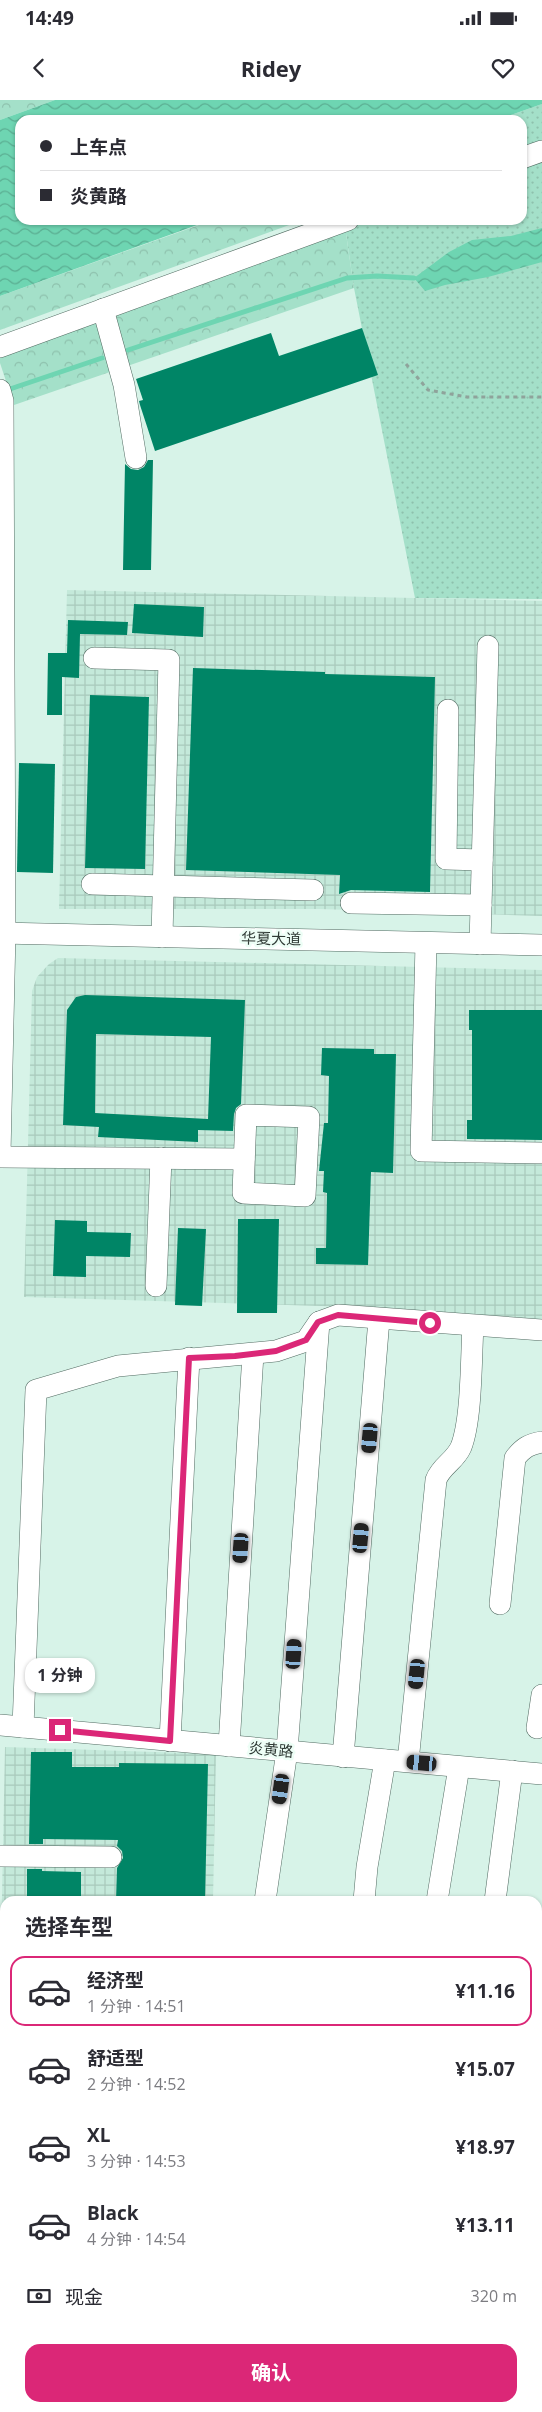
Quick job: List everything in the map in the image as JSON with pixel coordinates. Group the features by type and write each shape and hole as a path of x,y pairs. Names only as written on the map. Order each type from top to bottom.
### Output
{"street":[{"path":"527,156 542,151"},
{"path":"0,347 334,225"},
{"path":"103,309 124,385 136,458"},
{"path":"0,390 3,411 0,1156 244,1159"},
{"path":"480,944 488,646"},
{"path":"94,658 169,660 162,937"},
{"path":"448,710 446,859 482,860"},
{"path":"92,884 313,890"},
{"path":"351,903 481,904"},
{"name":"华夏大道","path":"2,933 542,945"},
{"path":"426,942 421,1151 542,1153"},
{"path":"246,1115 309,1117 305,1196 243,1193 244,1159 246,1115"},
{"path":"156,1286 161,1158"},
{"path":"23,1727 36,1390 118,1366 276,1351 306,1340 318,1322 338,1315 542,1330"},
{"path":"344,1757 379,1319"},
{"path":"266,1896 287,1751 318,1322"},
{"path":"409,1752 436,1480 440,1471 454,1458 461,1446 466,1429 473,1326"},
{"path":"229,1746 253,1354"},
{"path":"170,1741 189,1358"},
{"path":"500,1604 515,1458 522,1449 531,1444 542,1442"},
{"path":"537,1728 542,1695"},
{"name":"炎黄路","path":"0,1725 542,1774"},
{"path":"364,1896 367,1866 384,1760"},
{"path":"438,1896 459,1766"},
{"path":"496,1896 512,1771"},
{"path":"0,1856 111,1857"}],"path":[{"path":"406,364 428,390 467,397 542,397"}],"shaded area":[{"path":"67,590 542,601 542,916 319,909 59,909"},
{"path":"58,958 542,970 542,1319 387,1308 24,1297 32,991 37,977 49,964"},
{"path":"5,1747 216,1754 213,1896 2,1896"}],"green space":[{"path":"0,100 55,100 0,120"},
{"path":"542,104 542,599 415,598 354,288 345,225 527,225 527,115 511,115"},
{"path":"199,225 289,225 0,330 0,296"},
{"path":"345,227 354,288 14,405 0,363 0,354"}],"water":[{"path":"55,100 542,100 542,104 511,115 15,115 15,225 197,225 0,296 0,120"},
{"path":"542,228 542,262 488,277 445,285 425,291 414,278 449,252 472,240 511,236"}],"building":[{"path":"362,328 378,375 155,451 140,405 139,401 143,400 136,379 271,333 279,356"},
{"path":"148,460 153,460 151,570 123,570 125,464 131,469 138,470 144,467"},
{"path":"134,604 204,607 203,637 132,633"},
{"path":"68,620 128,622 127,635 80,634 79,678 62,677 62,715 47,715 48,653 67,653"},
{"path":"193,668 435,677 430,892 351,890 339,894 340,875 186,870"},
{"path":"90,695 149,697 145,869 85,868"},
{"path":"19,763 55,764 53,873 17,872"},
{"path":"85,995 245,1000 241,1104 236,1108 234,1114 233,1131 198,1130 198,1142 98,1137 99,1127 63,1125 67,1010 76,997","holes":["96,1034 211,1037 208,1119 95,1113"]},
{"path":"469,1010 542,1010 542,1140 467,1139 467,1120 472,1120 472,1030 469,1030"},
{"path":"322,1048 374,1049 374,1054 396,1054 393,1173 371,1172 368,1265 316,1264 316,1248 326,1248 327,1193 323,1192 324,1171 319,1171 324,1123 328,1123 329,1076 321,1075"},
{"path":"238,1219 279,1219 277,1313 237,1313"},
{"path":"55,1220 87,1221 87,1232 131,1233 130,1257 86,1256 86,1277 53,1276"},
{"path":"178,1228 206,1229 202,1306 175,1305"},
{"path":"31,1752 72,1752 72,1767 119,1767 119,1763 208,1764 205,1896 116,1896 117,1868 123,1858 122,1851 117,1846 118,1840 43,1839 43,1844 29,1844"},
{"path":"27,1869 81,1872 81,1896 27,1896"}],"waterway":[{"path":"128,350 347,278 377,276 414,278"},
{"path":"10,389 102,358"}],"route":[{"path":"60,1730 170,1741 189,1358 235,1356 276,1351 306,1340 318,1322 338,1315 430,1323"}]}
